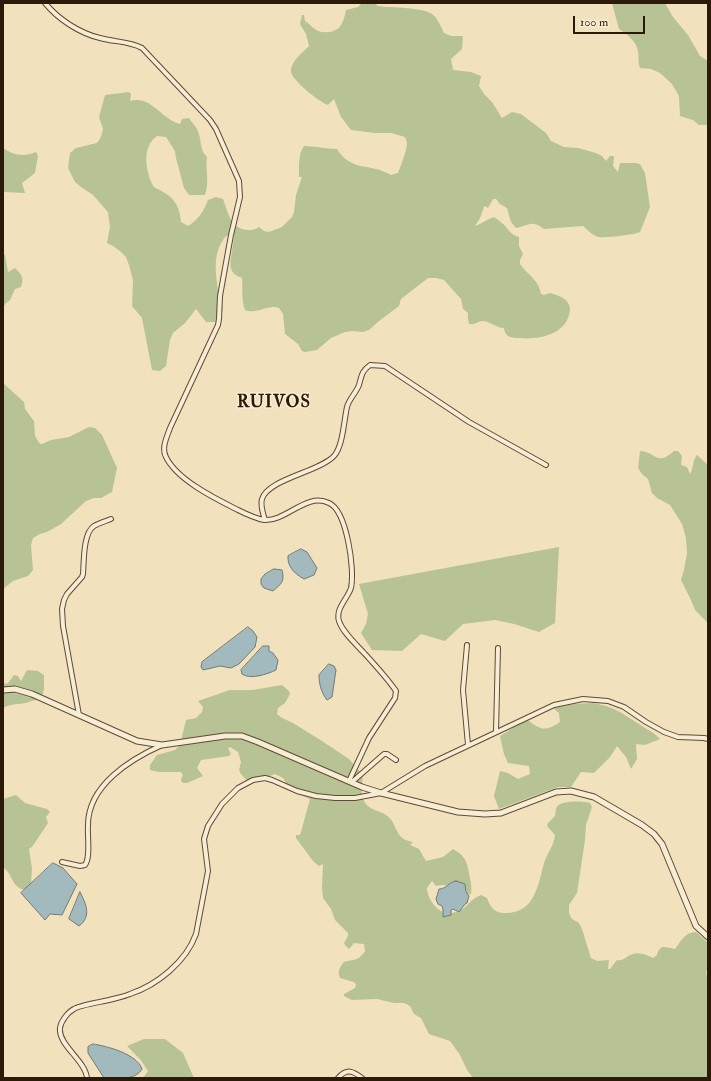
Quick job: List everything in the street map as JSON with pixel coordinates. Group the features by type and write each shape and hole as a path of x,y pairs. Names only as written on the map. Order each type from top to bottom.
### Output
{"street":[{"path":"45,3 49,8 78,30 99,38 133,44 142,48 210,120 230,158 239,181 240,197 231,235 220,296 219,320 170,428 164,445 166,456 177,472 208,496 256,518 265,520 272,519 306,503 319,501 329,503 338,510 344,526 351,556 352,578 351,589 339,611 338,619 343,629 385,676 396,691 395,698 369,738 350,782"},
{"path":"265,520 261,507 262,499 266,492 275,485 326,462 335,456 339,446 347,406 359,386 361,375 370,365 386,366 469,422 546,465"},
{"path":"79,715 63,626 62,609 67,594 82,577 86,542 90,529 111,519"},
{"path":"467,645 463,690 468,745"},
{"path":"496,732 498,648"},
{"path":"3,690 15,689 32,694 137,741 162,745"},
{"path":"87,1078 85,1069 62,1038 60,1029 64,1019 74,1009 130,994 152,983 177,964 192,944 196,934 208,871 204,839 208,826 222,804 238,788 253,780 265,778 297,791 328,798 355,798 381,793 425,766 468,745 554,705 582,699 608,701 624,708 664,732 678,736 708,739"},
{"path":"62,862 80,866 85,865 88,857 88,822 92,804 98,792 106,782 138,756 162,745 225,736 242,736 350,782 381,793 458,812 486,814 501,813 556,792 571,791 594,797 642,825 654,834 662,844 696,926 708,937"},
{"path":"350,782 384,754 387,754 396,760"},
{"path":"338,1078 347,1071 351,1071 362,1078"}],"green space":[{"path":"362,3 374,3 378,6 421,10 432,14 436,18 444,33 451,36 463,36 462,49 451,59 453,70 471,72 481,76 479,86 492,102 502,118 512,112 521,114 546,133 551,141 564,147 578,148 596,153 602,156 606,161 610,156 613,156 613,166 618,172 620,163 640,164 645,173 650,207 640,232 612,237 598,237 583,226 544,229 536,224 530,224 516,228 511,222 507,208 500,204 496,199 493,199 488,208 485,206 484,207 475,226 494,217 512,233 519,237 519,246 523,254 520,264 535,280 541,294 544,295 550,293 558,295 565,299 569,304 569,315 566,322 556,332 542,337 514,338 506,334 504,328 485,321 469,324 468,313 463,309 461,299 444,280 428,278 401,299 399,306 369,330 363,332 345,332 331,338 317,350 305,352 302,351 298,344 285,334 283,314 279,308 271,307 254,311 245,310 242,278 234,273 231,265 234,235 226,236 219,247 216,258 218,293 223,309 215,322 206,322 196,309 185,323 173,333 170,340 166,366 160,371 152,370 142,318 132,306 133,280 126,257 120,251 107,243 110,227 108,212 93,195 75,182 68,168 70,153 76,148 97,143 101,137 103,129 99,117 105,95 129,92 131,94 130,101 144,101 173,121 180,124 182,119 189,118 199,132 203,151 207,157 207,185 205,195 189,195 184,188 175,151 166,137 157,136 153,140 148,148 146,157 152,184 154,187 172,198 180,213 181,222 188,226 192,224 205,208 208,200 216,197 223,199 230,219 241,229 247,230 259,227 264,231 269,232 282,227 292,217 296,195 302,177 299,177 299,161 304,146 337,149 349,161 355,164 384,171 391,175 398,173 407,147 405,137 391,133 351,130 341,117 334,99 328,105 324,103 301,85 291,72 291,68 295,61 309,46 306,34 300,24 302,15 304,15 305,21 318,31 330,32 339,28 344,19 346,10 358,7"},
{"path":"612,3 665,3 673,17 688,35 700,56 708,61 708,125 699,125 693,120 680,116 679,96 672,84 660,73 651,69 640,68 637,47 631,38 619,29"},
{"path":"3,148 11,153 19,155 27,155 36,152 38,156 35,173 22,183 25,193 3,192"},
{"path":"3,254 5,255 8,272 15,268 21,274 22,281 21,287 15,289 10,300 3,308"},
{"path":"3,383 24,402 25,409 34,421 35,436 40,444 51,440 69,437 89,427 95,428 102,435 117,468 112,492 101,498 94,498 86,501 61,524 33,538 31,545 33,570 28,576 13,581 3,589"},
{"path":"640,451 663,458 674,451 678,451 682,456 681,465 687,467 690,474 697,455 708,465 708,623 695,610 681,580 687,553 686,538 682,524 670,505 657,498 652,493 648,479 638,468"},
{"path":"559,547 555,623 539,632 495,620 463,624 445,641 421,634 402,651 372,650 361,633 366,624 368,614 359,584"},
{"path":"27,670 38,671 44,675 44,690 41,699 9,705 3,708 3,681 5,684 8,683 14,675 18,676 21,681"},
{"path":"282,685 289,691 290,694 285,703 278,708 277,714 349,759 363,775 362,793 363,800 367,805 372,809 386,815 393,823 399,835 402,838 413,842 410,845 419,849 426,861 443,857 453,849 464,858 469,873 471,894 463,895 448,885 436,886 432,881 427,888 433,904 437,908 447,913 459,911 481,895 487,898 491,907 495,911 504,913 522,909 529,903 537,889 545,859 553,843 555,835 547,826 555,816 556,808 567,802 590,803 592,807 586,825 577,893 569,905 569,913 572,919 579,923 582,929 591,958 597,961 609,960 608,969 610,969 617,960 621,960 636,953 653,958 663,947 675,949 684,938 692,932 696,932 708,943 708,968 706,972 708,982 708,1078 473,1078 450,1041 429,1034 421,1018 414,1014 410,1006 404,1003 394,1003 377,999 352,1000 344,996 344,994 355,988 356,984 340,978 339,969 344,962 356,960 360,957 365,951 364,944 354,943 349,949 345,945 344,943 348,933 335,920 331,909 323,898 323,864 319,866 313,861 296,838 296,835 300,835 310,799 291,791 283,778 275,774 250,784 239,770 241,762 238,752 230,747 228,748 231,754 229,756 201,760 197,768 203,776 187,783 183,783 181,781 183,775 181,772 159,772 150,770 150,765 157,755 175,750 180,745 186,720 196,718 202,712 203,707 198,701 230,690 253,690"},
{"path":"593,703 619,712 660,739 645,745 636,744 637,759 631,769 626,757 617,746 610,757 594,773 581,772 571,787 558,787 499,809 494,796 500,771 508,773 518,779 530,774 529,766 508,763 504,754 500,736 528,720 540,728 551,727 560,722 559,713 553,708 574,704"},
{"path":"16,795 25,803 47,809 50,812 46,817 48,823 32,847 29,849 32,868 31,885 24,890 16,886 3,867 3,799"},
{"path":"144,1039 165,1039 183,1053 194,1078 143,1078 148,1071 140,1059 127,1046"}],"water":[{"path":"301,549 307,552 317,568 314,575 304,579 292,570 288,560 288,556"},
{"path":"274,569 282,570 283,580 273,591 264,588 261,584 261,579 265,574"},
{"path":"248,627 257,637 255,647 239,664 231,668 220,666 203,670 201,667 202,662"},
{"path":"263,646 269,646 269,651 273,653 278,660 276,670 264,675 245,676 242,674 241,670"},
{"path":"329,664 334,666 336,670 332,697 327,700 323,694 319,682 319,675"},
{"path":"53,863 63,868 77,884 62,915 50,914 45,920 21,893"},
{"path":"456,881 465,884 466,892 469,896 467,903 459,912 453,909 451,910 451,915 443,917 442,906 438,904 436,899 439,889 444,888"},
{"path":"80,892 86,905 87,914 79,926 69,919"},
{"path":"93,1044 113,1049 128,1055 139,1064 142,1069 139,1073 130,1077 104,1078 88,1053 88,1047"}],"district":[{"name":"RUIVOS","path":"274,403"}]}
